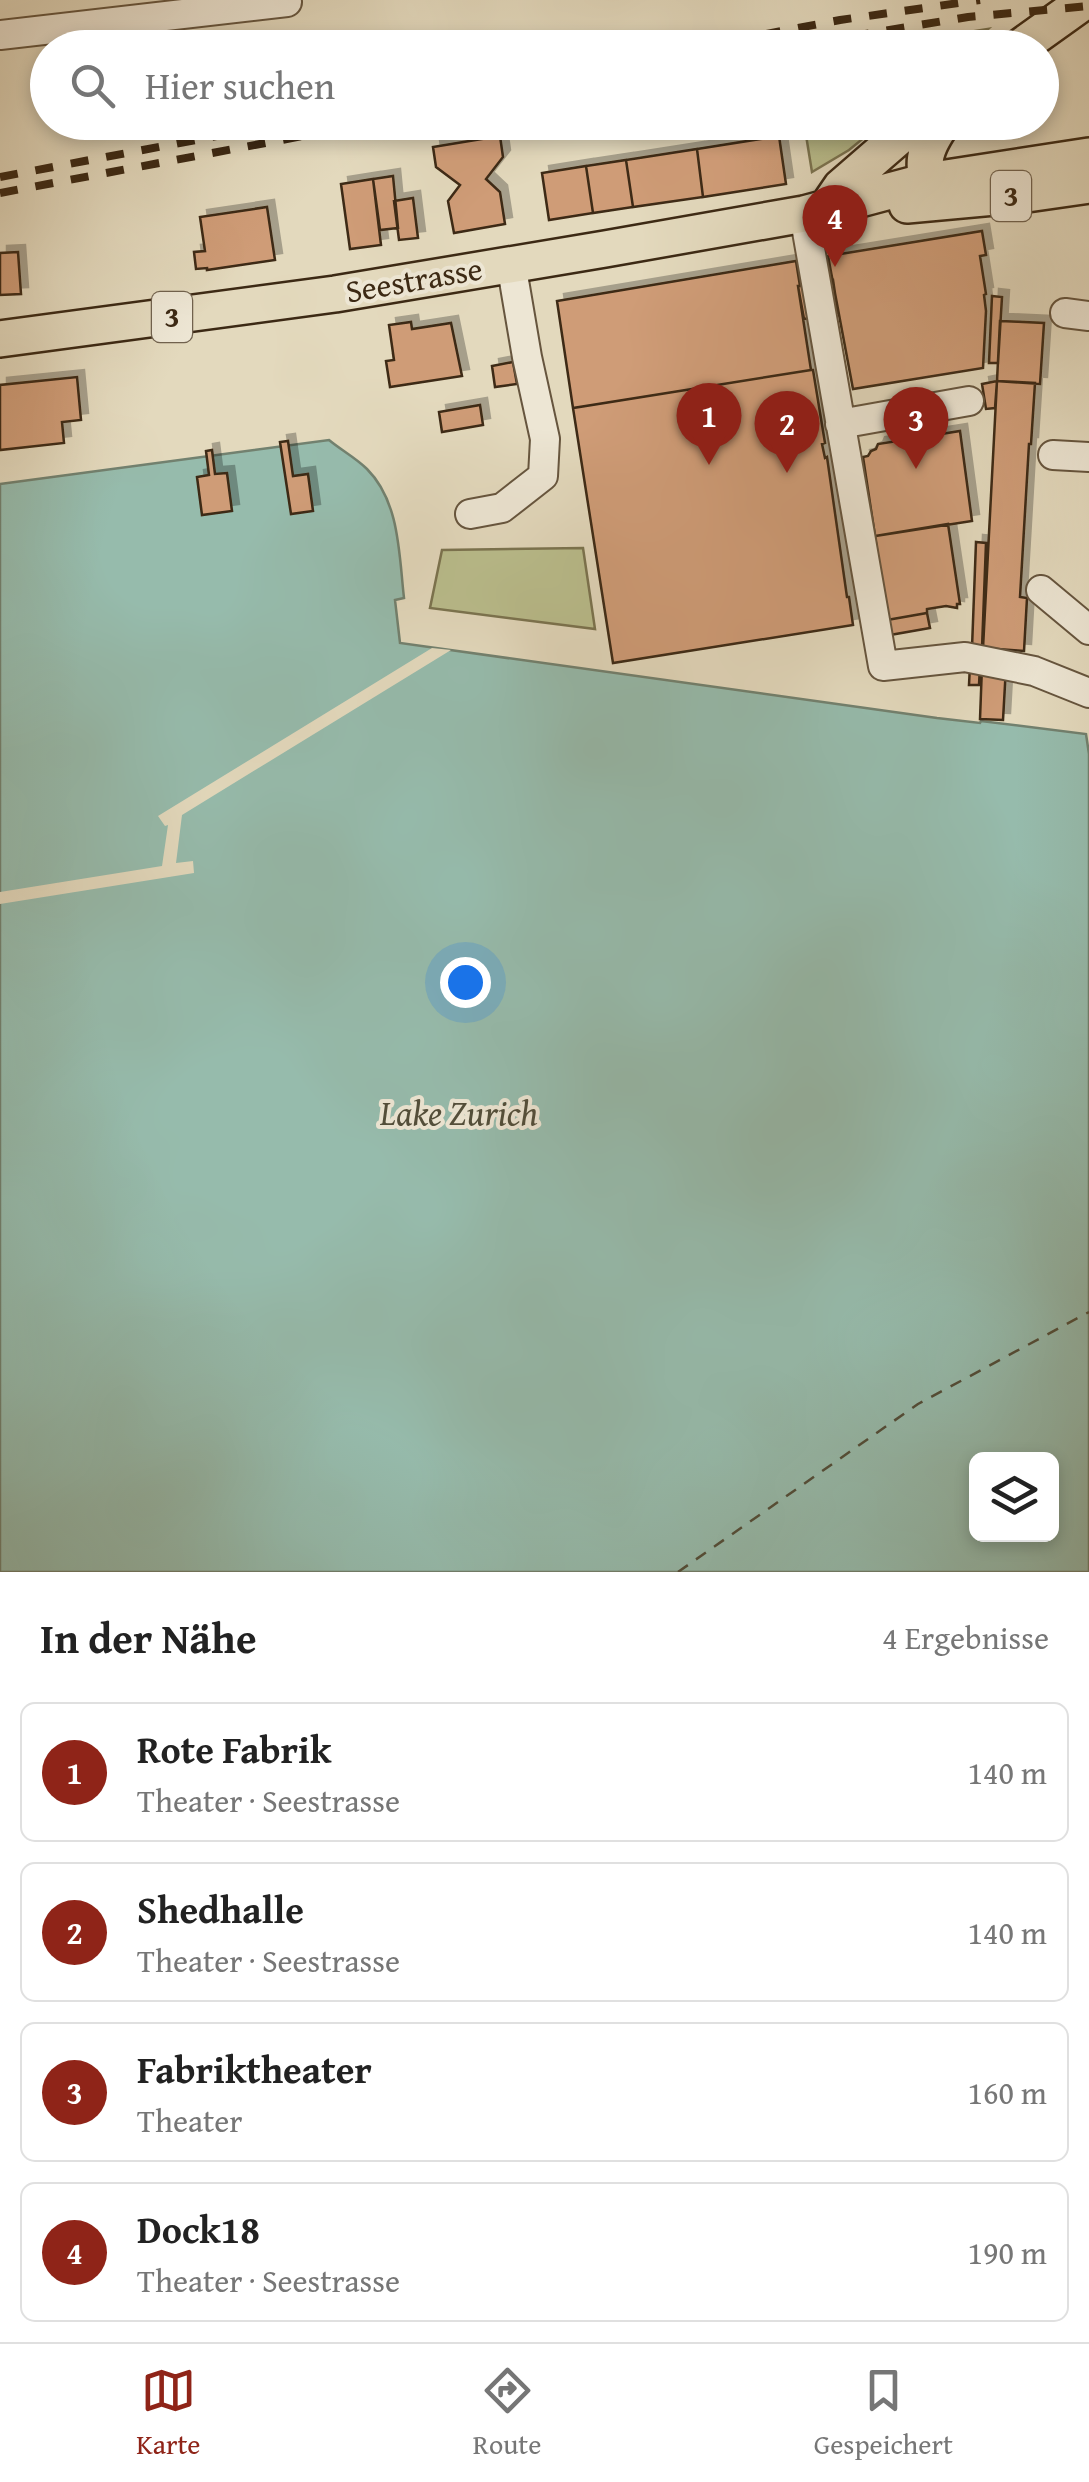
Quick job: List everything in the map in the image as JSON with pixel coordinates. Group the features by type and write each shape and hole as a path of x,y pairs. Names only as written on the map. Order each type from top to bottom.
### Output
{"main road":[{"path":"1044,30 1086,0"},
{"path":"815,211 896,140"},
{"path":"929,192 923,166 933,140"},
{"name":"3","path":"929,192 1089,156"},
{"name":"3","path":"929,192 1026,194 1089,185"},
{"name":"Seestrasse","path":"0,339 335,294 929,192"}],"street":[{"path":"51,30 287,2"},
{"path":"0,36 30,32"},
{"path":"815,211 840,424 883,666 965,656 1034,671 1089,693"},
{"path":"470,514 502,508 543,476 545,440 511,263"},
{"path":"840,424 969,401"},
{"path":"1053,454 1089,457"},
{"path":"1041,590 1089,630"}],"shaded area":[{"path":"807,140 861,140 849,150 812,172"},
{"path":"583,548 595,629 430,608 442,550"}],"water":[{"name":"Lake Zurich","path":"329,440 367,469 378,482 392,513 404,598 395,600 400,643 937,718 1086,734 1089,1572 0,1572 0,484"}],"pier":[{"path":"432,648 451,650 182,815 176,863 193,861 194,873 0,904 0,892 162,866 168,825 158,816"}],"building":[{"path":"501,140 503,157 486,179 500,192 505,224 454,233 448,201 460,185 436,167 433,147"},
{"path":"780,140 786,184 703,197 697,149"},
{"path":"697,149 703,197 633,207 626,160"},
{"path":"626,160 633,207 593,213 586,166"},
{"path":"586,166 593,213 549,220 542,173"},
{"path":"393,176 398,228 380,230 373,179"},
{"path":"373,179 381,245 350,249 341,184"},
{"path":"413,198 418,238 399,240 394,201"},
{"path":"267,207 275,260 196,269 194,252 205,251 200,217"},
{"path":"982,231 986,255 980,256 986,294 983,368 853,389 828,256"},
{"path":"18,252 21,294 0,295 0,253"},
{"path":"796,261 811,370 573,408 557,301"},
{"path":"833,280 838,313 804,319 798,286"},
{"path":"992,296 1002,297 998,363 989,363"},
{"path":"1000,321 1044,323 1040,384 997,381"},
{"path":"411,322 412,329 451,323 462,376 390,387 386,361 394,360 389,325"},
{"path":"513,362 517,384 495,387 492,366"},
{"path":"813,370 853,625 613,663 573,408"},
{"path":"77,377 81,420 62,422 64,443 0,450 0,385"},
{"path":"997,381 1035,383 1020,597 1027,598 1024,651 983,648"},
{"path":"997,381 995,408 986,409 982,384"},
{"path":"480,405 483,425 442,432 439,412"},
{"path":"960,431 972,521 875,536 863,457 878,444"},
{"path":"288,441 293,476 308,474 313,511 291,514 280,442"},
{"path":"212,450 215,474 227,473 232,511 202,515 197,477 209,475 206,451"},
{"path":"948,524 960,604 957,608 927,609 927,613 887,620 875,536"},
{"path":"976,542 986,543 982,648 972,648"},
{"path":"927,613 930,628 890,635 887,620"},
{"path":"970,665 980,666 979,685 969,685"},
{"path":"982,666 1006,667 1003,720 980,719"}],"ferry route":[{"path":"678,1572 918,1404 1089,1312"}],"railway":[{"path":"787,30 980,0"},
{"path":"889,30 968,17 1089,6"},
{"path":"0,177 196,140"},
{"path":"0,193 281,140"}],"place":[{"name":"Dock18","path":"835,267"},
{"name":"Rote Fabrik","path":"709,465"},
{"name":"Fabriktheater","path":"916,469"},
{"name":"Shedhalle","path":"787,473"}]}
